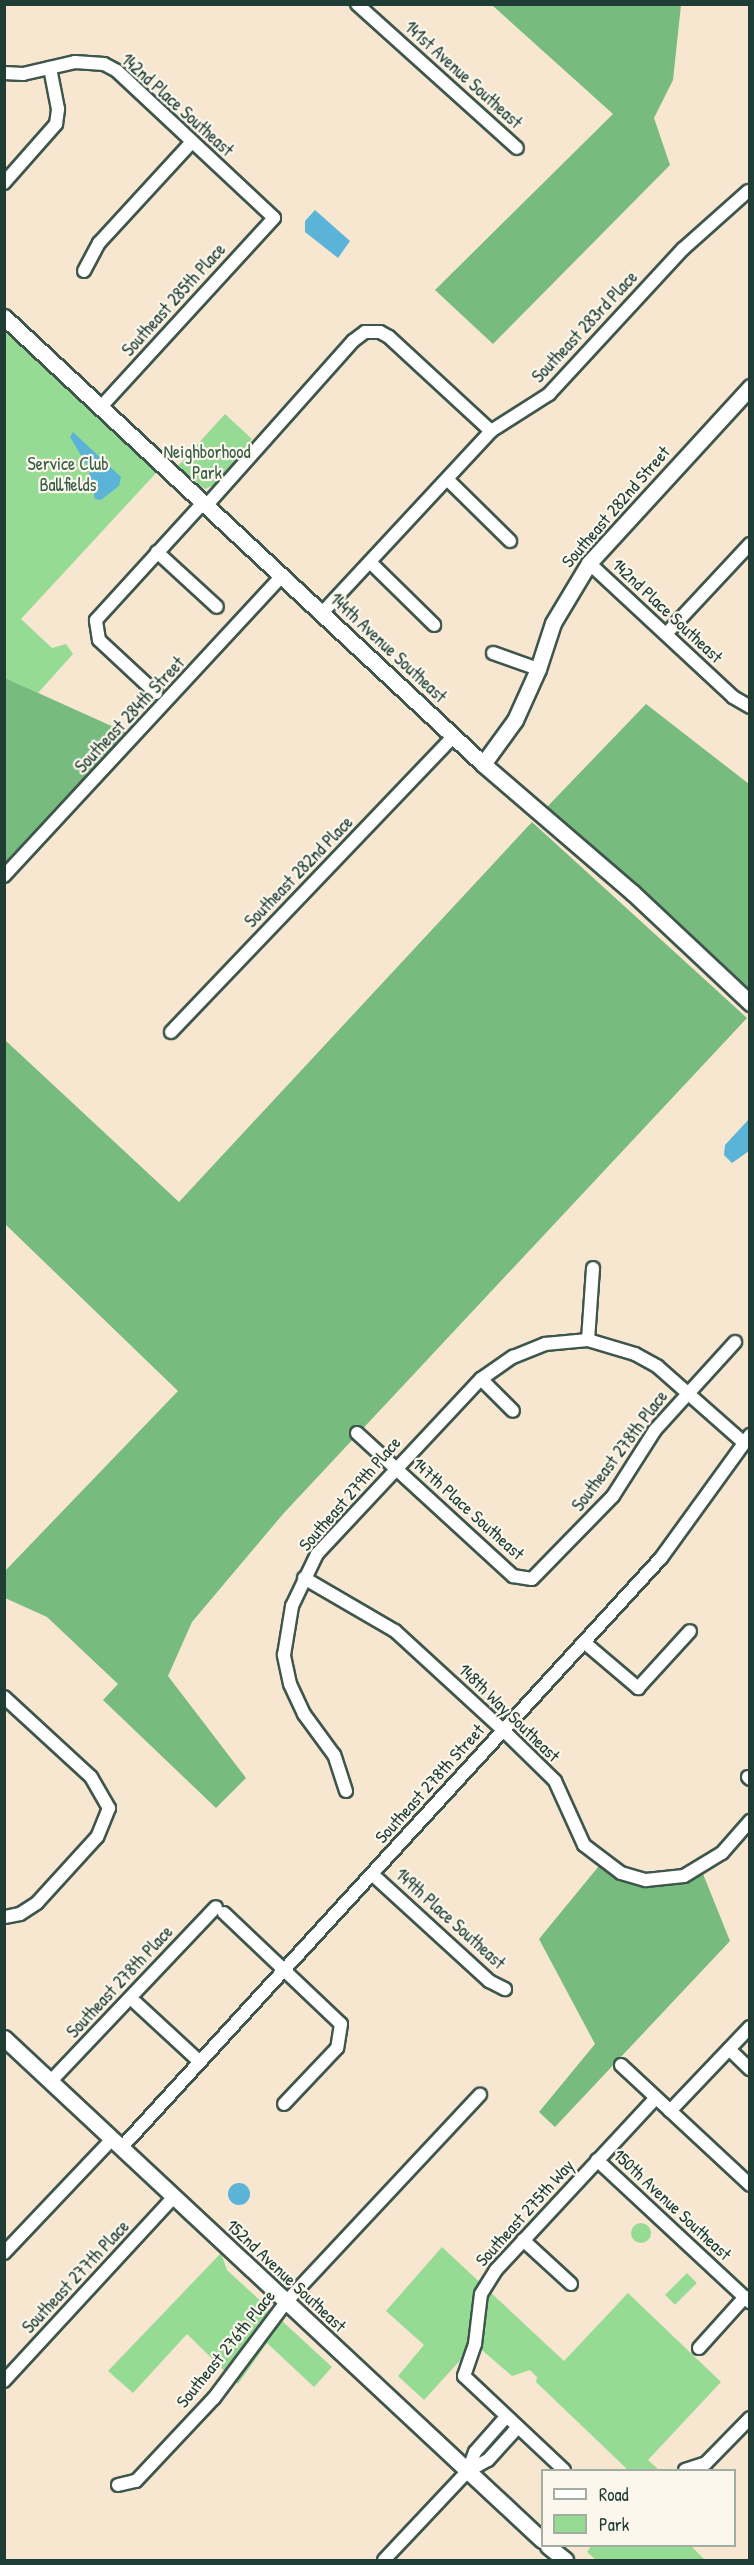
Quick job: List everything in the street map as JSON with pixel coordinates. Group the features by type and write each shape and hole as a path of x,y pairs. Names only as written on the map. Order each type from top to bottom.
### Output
{"street":[{"name":"141st Avenue Southeast","path":"357,4 517,148"},
{"name":"142nd Place Southeast","path":"4,73 23,74 75,62 104,64 117,71 274,218"},
{"path":"4,183 56,124 58,110 50,68"},
{"path":"84,271 99,243 192,142"},
{"name":"Southeast 283rd Place","path":"322,614 491,431 549,394 683,249 748,191"},
{"name":"Southeast 285th Place","path":"101,407 274,218"},
{"name":"144th Avenue Southeast","path":"4,317 483,764 633,894 750,1003"},
{"path":"156,693 99,640 95,629 99,614 204,504 356,337 375,331 389,337 491,431"},
{"name":"Southeast 282nd Street","path":"483,764 515,720 538,669 553,623 589,563 750,387"},
{"path":"448,480 510,541"},
{"path":"666,634 750,544"},
{"path":"157,552 217,607"},
{"path":"370,562 434,625"},
{"name":"142nd Place Southeast","path":"589,563 733,698 750,707"},
{"name":"Southeast 284th Street","path":"4,876 281,577"},
{"path":"493,653 538,669"},
{"name":"Southeast 282nd Place","path":"171,1032 453,736"},
{"path":"593,1268 588,1340 635,1354 658,1367 746,1438"},
{"name":"Southeast 279th Place","path":"346,1791 334,1755 304,1714 290,1684 284,1655 292,1606 304,1578 317,1554 481,1379 513,1357 545,1344 588,1340"},
{"name":"Southeast 278th Place","path":"532,1580 614,1496 655,1430 735,1342"},
{"path":"481,1379 513,1411"},
{"name":"147th Place Southeast","path":"357,1433 513,1576 532,1580"},
{"name":"Southeast 278th Street","path":"4,2253 200,2062 585,1643 682,1532 746,1438"},
{"name":"148th Way Southeast","path":"304,1578 395,1631 503,1730 555,1781 585,1845 621,1873 646,1880 668,1880 701,1869 722,1853 750,1821"},
{"path":"585,1643 638,1688 690,1631"},
{"path":"4,1697 91,1777 109,1808 97,1837 37,1903 5,1917"},
{"name":"149th Place Southeast","path":"372,1874 489,1981 505,1989"},
{"name":"Southeast 278th Place","path":"50,2082 220,1910 285,1969"},
{"path":"285,1969 334,2015 341,2032 337,2048 285,2104"},
{"path":"136,2002 200,2062"},
{"path":"670,2111 750,2027"},
{"name":"152nd Avenue Southeast","path":"4,2038 541,2538"},
{"path":"729,2049 750,2069"},
{"path":"621,2065 750,2185"},
{"name":"Southeast 276th Place","path":"118,2485 136,2481 214,2398 286,2302 480,2095"},
{"name":"Southeast 275th Way","path":"506,2418 464,2376 475,2344 481,2294 490,2277 523,2240 656,2098"},
{"name":"150th Avenue Southeast","path":"597,2160 747,2300"},
{"name":"Southeast 277th Place","path":"4,2381 174,2197"},
{"path":"523,2240 571,2284"},
{"path":"699,2348 747,2300"},
{"path":"468,2471 475,2451 506,2418 563,2469"},
{"path":"688,2469 706,2463 750,2418"},
{"path":"384,2560 468,2471 488,2460 517,2428"},
{"path":"549,2547 565,2560"}],"green space":[{"path":"492,5 681,5 673,80 654,118 670,165 493,344 435,290 613,114"},
{"name":"Service Club Ballfields","path":"5,332 157,472 21,619 52,648 66,644 73,654 38,693 5,678"},
{"name":"Neighborhood Park","path":"225,414 252,439 218,483 205,489 177,467"},
{"path":"5,678 127,733 5,867"},
{"path":"646,704 749,784 749,995 547,807"},
{"path":"532,822 747,1018 283,1514 192,1622 168,1676 246,1778 216,1808 103,1700 118,1684 47,1617 5,1598 4,1572 178,1391 5,1224 5,1040 179,1202"},
{"path":"603,1861 633,1877 701,1869 730,1941 555,2127 539,2112 595,2044 539,1939"},
{"path":"641,2223 648,2226 651,2233 648,2240 641,2243 634,2240 631,2233 634,2226"},
{"path":"442,2247 564,2361 628,2293 721,2382 648,2460 658,2469 627,2469 536,2382 537,2377 530,2370 512,2376 475,2344 424,2400 398,2376 424,2345 386,2311"},
{"path":"221,2253 227,2270 332,2367 314,2387 267,2343 238,2384 187,2334 133,2393 108,2371"},
{"path":"687,2273 697,2283 675,2305 665,2295"},
{"path":"590,2547 692,2547 705,2560 596,2560 587,2552"}],"water":[{"path":"315,210 350,241 338,258 305,232 305,221"},
{"path":"73,432 121,477 119,486 101,500 95,499 88,467 70,437"},
{"path":"749,1119 749,1151 732,1163 724,1155 725,1145"},
{"path":"239,2183 247,2186 250,2194 247,2202 239,2205 231,2202 228,2194 231,2186"}]}
